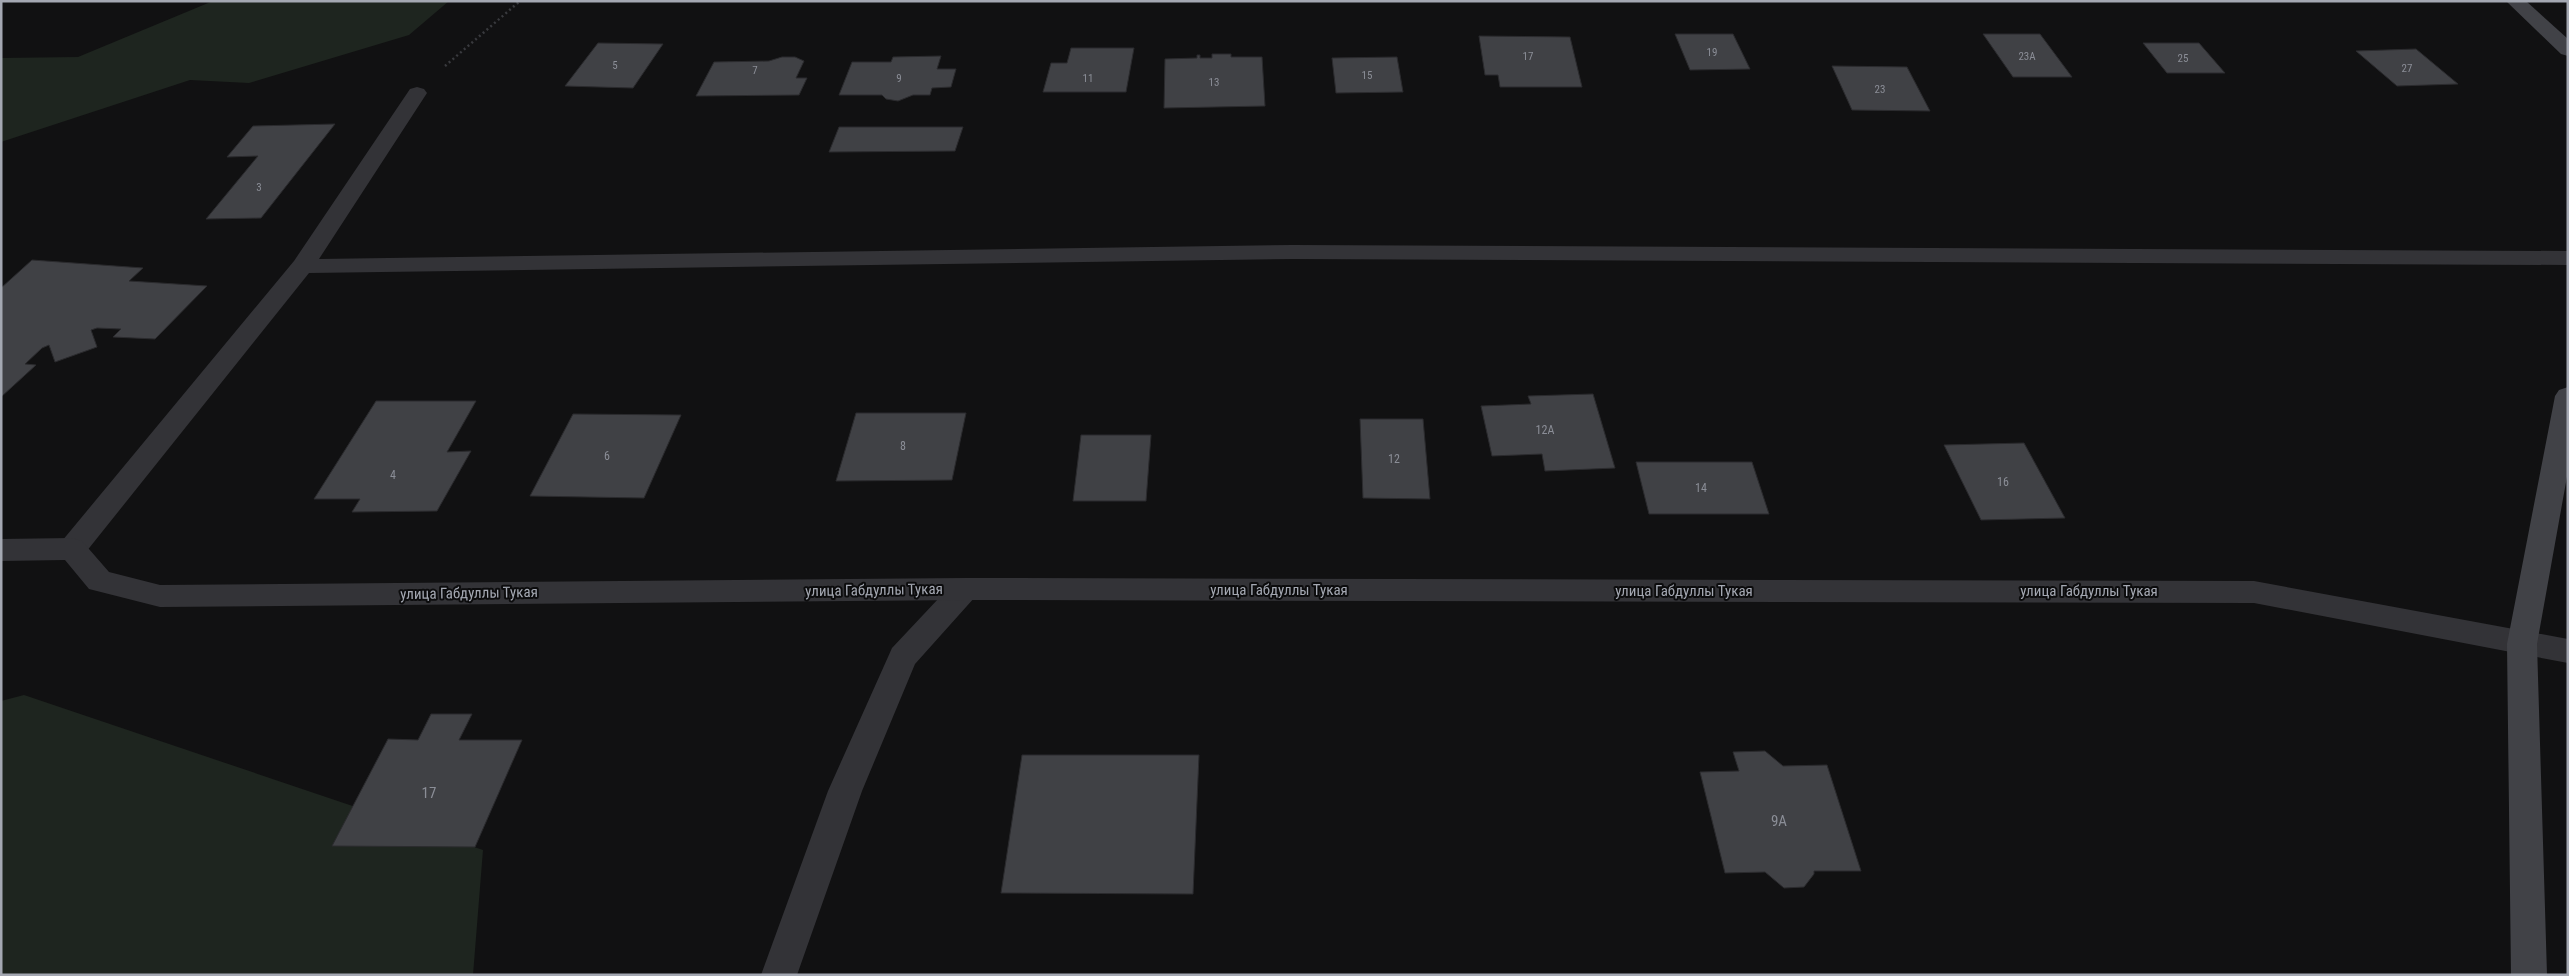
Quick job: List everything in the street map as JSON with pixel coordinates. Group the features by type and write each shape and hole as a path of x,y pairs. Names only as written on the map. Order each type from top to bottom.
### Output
{"street":[{"path":"2515,1 2568,50"},
{"path":"1,550 72,549 302,266 417,93"},
{"path":"302,266 1292,252 2568,258"},
{"path":"2529,975 2522,644 2568,396"},
{"name":"улица Габдуллы Тукая","path":"72,549 99,581 160,596 965,589 2254,592 2522,644 2568,651"},
{"path":"779,975 845,791 903,657 965,589"}],"path":[{"path":"417,93 474,39 520,1"}],"shaded area":[{"path":"213,1 449,1 409,35 249,83 190,80 1,142 1,58 78,57"},
{"path":"24,695 483,850 473,975 1,975 1,701"}],"building":[{"path":"1675,34 1733,34 1750,69 1690,70"},
{"path":"1983,34 2040,34 2072,77 2013,77"},
{"path":"1479,36 1570,37 1582,87 1500,87 1498,75 1485,75"},
{"path":"598,43 663,44 633,88 565,86"},
{"path":"2143,43 2199,43 2225,73 2167,73"},
{"path":"1071,48 1134,48 1126,92 1043,92 1051,63 1067,63"},
{"path":"2416,49 2458,84 2397,86 2356,51"},
{"path":"1212,54 1231,54 1231,57 1262,57 1265,106 1164,108 1165,59 1197,58 1197,55 1200,55 1200,58 1212,58"},
{"path":"941,56 937,69 956,69 951,87 932,88 930,95 913,95 898,101 886,99 882,95 839,95 852,62 891,62 893,57"},
{"path":"782,57 795,57 804,61 796,78 807,78 799,95 696,96 714,62 769,61"},
{"path":"1397,57 1403,92 1336,93 1332,58"},
{"path":"1832,66 1907,67 1930,111 1852,110"},
{"path":"335,124 261,218 206,219 258,156 227,157 253,126"},
{"path":"839,127 963,127 955,151 829,152"},
{"path":"32,260 143,268 129,281 207,286 155,339 113,337 121,329 97,328 91,330 97,347 55,362 49,345 42,348 25,364 36,365 1,397 1,288"},
{"path":"1593,394 1615,468 1545,471 1542,454 1492,456 1481,406 1531,404 1528,396"},
{"path":"376,401 476,401 447,452 471,451 437,511 352,512 360,499 314,499"},
{"path":"856,413 966,413 952,480 836,481"},
{"path":"573,414 681,415 644,498 530,496"},
{"path":"1360,419 1423,419 1430,499 1363,498"},
{"path":"1081,435 1151,435 1146,501 1073,501"},
{"path":"2024,443 2065,518 1981,520 1944,445"},
{"path":"1636,462 1752,462 1769,514 1649,514"},
{"path":"431,714 472,714 459,740 522,740 475,847 332,846 388,739 418,740"},
{"path":"1765,751 1783,766 1827,765 1861,871 1814,871 1814,874 1804,887 1784,888 1765,872 1725,873 1700,772 1739,771 1733,752"},
{"path":"1022,755 1199,755 1193,894 1001,893"}]}
